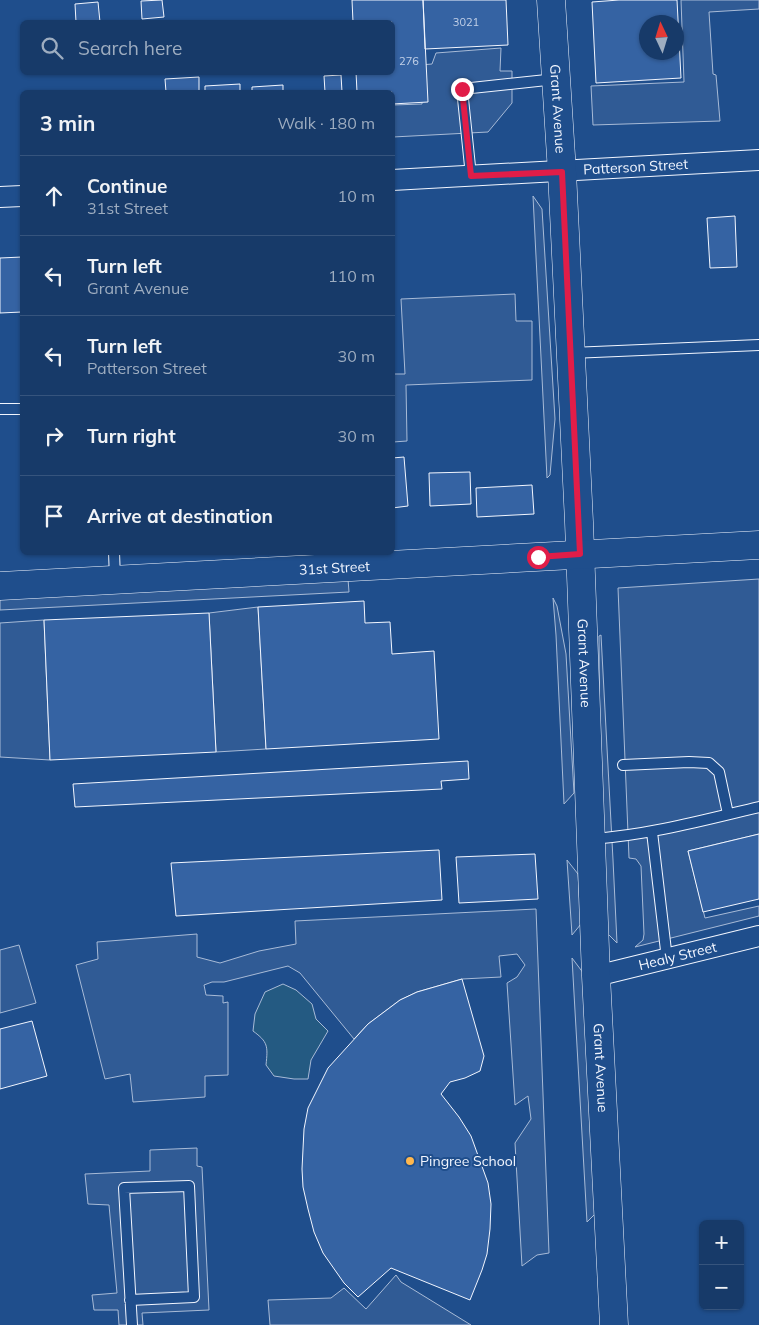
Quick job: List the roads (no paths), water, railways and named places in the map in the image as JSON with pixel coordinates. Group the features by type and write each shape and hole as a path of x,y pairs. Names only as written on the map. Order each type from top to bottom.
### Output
{"street":[{"name":"Grant Avenue","path":"551,0 562,172 580,554 596,976 614,1325"},
{"name":"Patterson Street","path":"395,180 759,160"},
{"path":"0,197 20,196"},
{"name":"31st Street","path":"0,586 759,545"},
{"name":"Healy Street","path":"596,976 759,936"}],"lane":[{"path":"471,176 462,89 556,79"},
{"path":"570,353 759,345"},
{"path":"0,408 20,409"},
{"path":"114,555 115,580"},
{"path":"623,765 709,763 719,772 728,814"},
{"path":"591,840 626,837 652,832 759,807"},
{"path":"652,832 667,959"},
{"path":"130,1300 194,1297 189,1186 124,1188 130,1300 132,1325"}],"place":[{"name":"Pingree School","path":"410,1161"}]}
